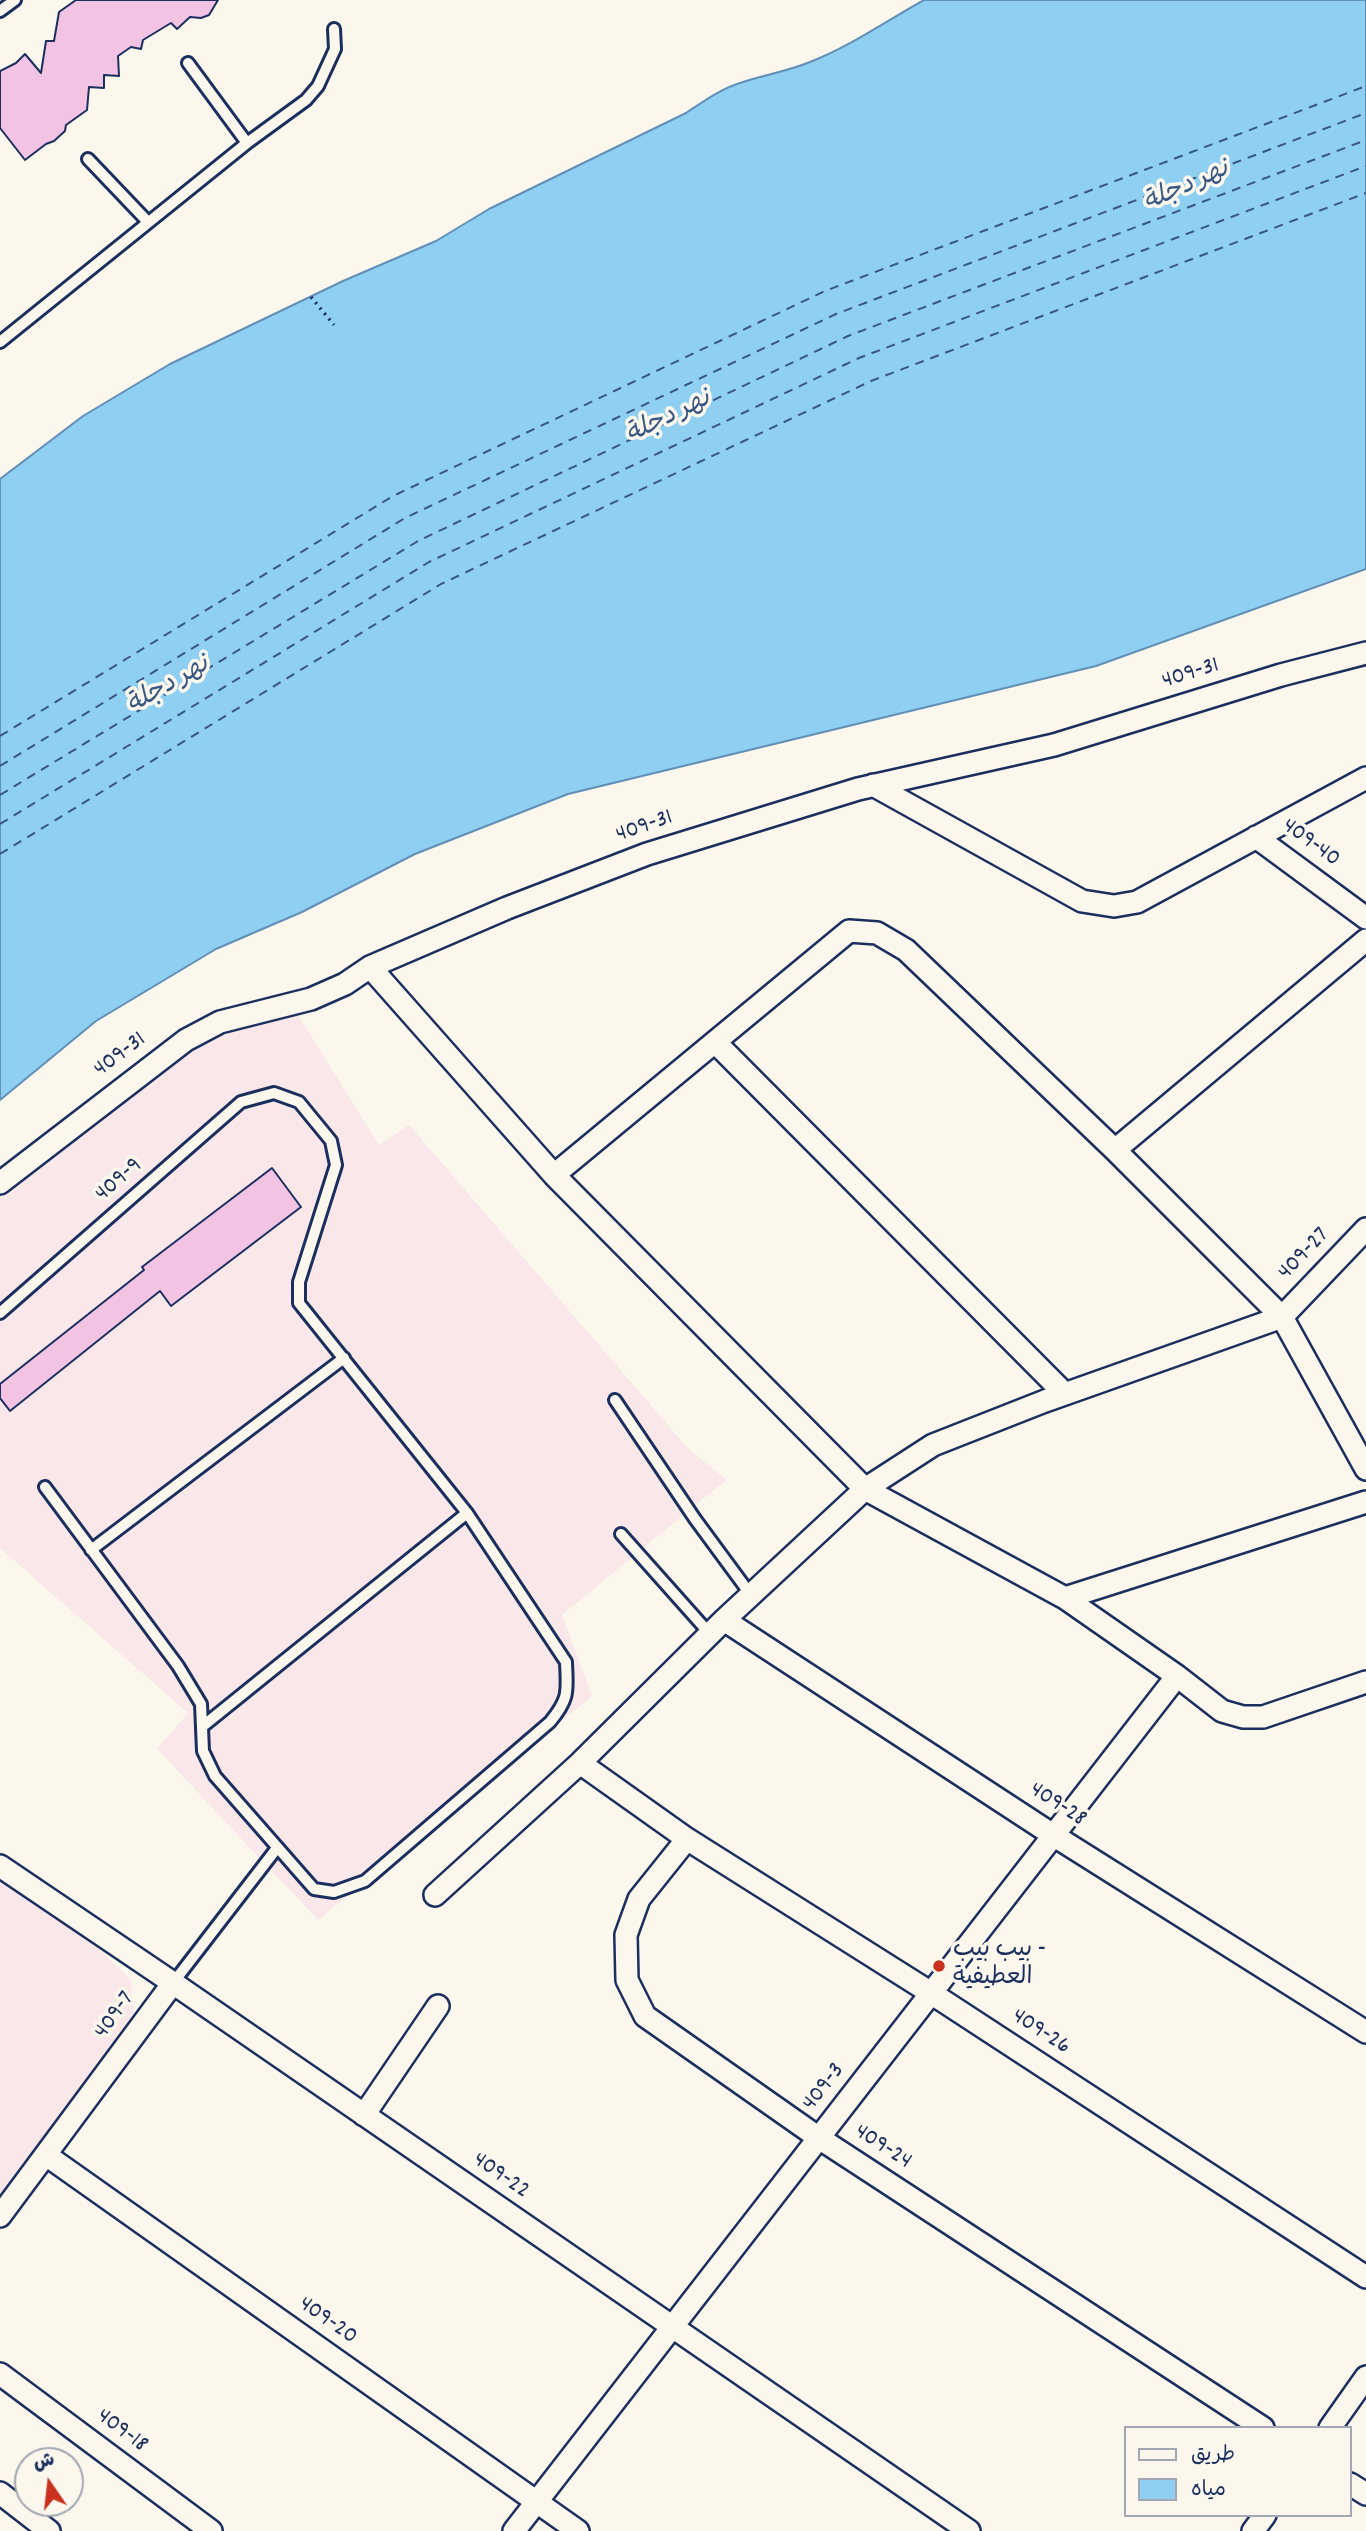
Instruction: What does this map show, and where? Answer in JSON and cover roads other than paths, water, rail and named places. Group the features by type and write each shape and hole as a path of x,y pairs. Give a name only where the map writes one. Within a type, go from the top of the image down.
{"street":[{"name":"409-31","path":"0,1183 186,1040 220,1022 311,999 345,984 370,967 507,908 646,854 873,785 1054,745 1281,675 1366,653"},
{"path":"873,785 1082,901 1114,906 1137,902 1366,778"},
{"name":"409-40","path":"1256,837 1366,918"},
{"path":"555,1175 849,931 877,933 906,950 1115,1150 1282,1317 1366,1469"},
{"path":"1115,1150 1366,940"},
{"path":"370,967 555,1175 865,1489 1065,1598 1177,1676 1222,1711 1243,1717 1272,1714 1366,1682"},
{"path":"715,1042 1065,1394"},
{"name":"409-27","path":"1282,1317 1366,1229"},
{"path":"435,1895 580,1763 717,1627 865,1489 933,1445 1065,1394 1282,1317"},
{"path":"1065,1598 1366,1502"},
{"name":"409-28","path":"717,1627 1366,2032"},
{"name":"409-3","path":"514,2531 1177,1676"},
{"name":"409-26","path":"580,1763 687,1839 931,1993 1366,2277"},
{"name":"409-24","path":"687,1839 639,1899 626,1935 627,1980 645,2016 819,2138 1259,2426"},
{"name":"409-22","path":"0,1866 969,2531"},
{"name":"409-7","path":"0,2216 173,1983"},
{"path":"364,2115 439,2006"},
{"name":"409-20","path":"46,2155 578,2531"},
{"name":"409-18","path":"0,2374 211,2531"},
{"path":"1331,2426 1366,2377"},
{"path":"0,2493 49,2531"}],"lane":[{"path":"0,11 15,0"},
{"path":"0,342 247,143 306,100 318,86 335,49 334,29"},
{"path":"188,63 247,143"},
{"path":"88,159 148,222"},
{"name":"409-9","path":"0,1313 241,1102 274,1093 299,1102 331,1141 336,1165 299,1282 299,1303 344,1359"},
{"path":"45,1487 91,1550 178,1666 201,1704 203,1751 215,1776 314,1889 334,1892 365,1881 550,1722 564,1705 567,1687 565,1662 467,1513 344,1359 91,1550"},
{"path":"615,1400 695,1520 751,1595"},
{"path":"203,1727 467,1513"},
{"path":"621,1534 717,1627"},
{"name":"409-7","path":"173,1983 276,1848"}],"water":[{"name":"نهر دجلة","path":"924,0 1366,0 1366,569 1096,666 568,794 415,854 302,912 216,949 96,1021 0,1100 0,479 83,416 170,364 343,281 436,241 489,209 686,113 713,95 825,56"}],"place":[{"name":"بيب بيب - العطيفية","path":"939,1966"}]}
